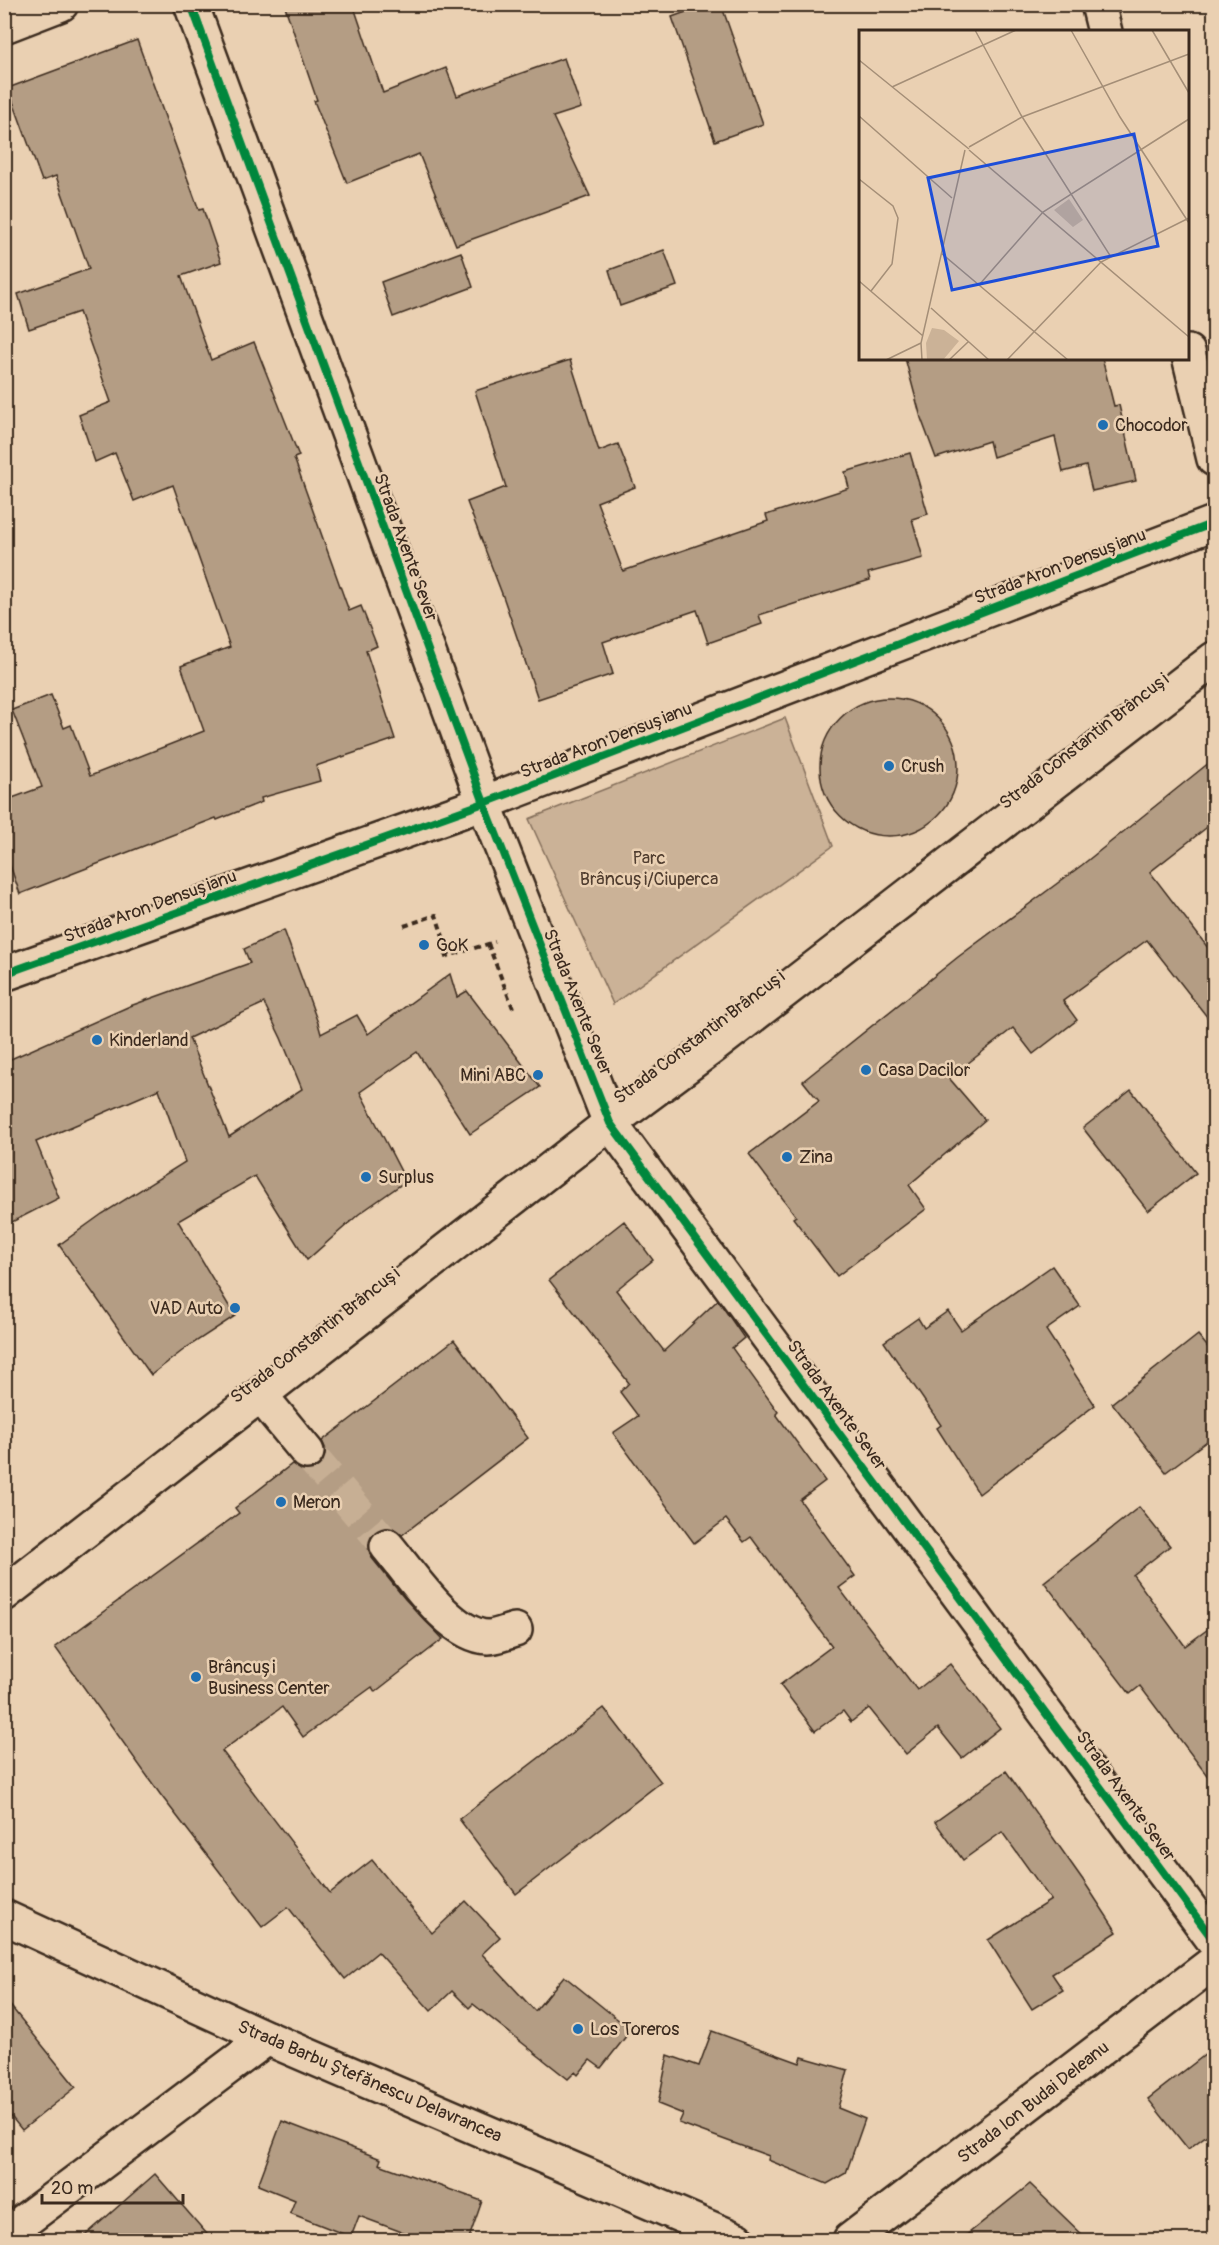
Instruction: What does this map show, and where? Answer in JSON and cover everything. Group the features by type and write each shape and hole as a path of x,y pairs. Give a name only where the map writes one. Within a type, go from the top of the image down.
{"street":[{"path":"4,26 61,4"},
{"name":"Strada Axente Sever","path":"191,4 484,803 610,1123 1215,1941"},
{"path":"1098,4 1104,30"},
{"path":"1189,356 1215,459"},
{"name":"Strada Aron Densușianu","path":"4,974 484,803 1215,523"},
{"name":"Strada Constantin Brâncuși","path":"4,1594 610,1123 1215,659"},
{"path":"261,1396 307,1452"},
{"path":"387,1546 454,1623 470,1633 489,1637 515,1630"},
{"name":"Strada Barbu Ștefănescu Delavrancea","path":"4,1917 267,2038 738,2241"},
{"name":"Strada Ion Budai Deleanu","path":"850,2241 1215,1962"},
{"path":"4,2236 267,2038"}],"path":[{"path":"404,926 436,915 447,956 500,940"},
{"path":"488,944 513,1008"}],"green space":[{"name":"Parc Brâncuși/Ciuperca","path":"785,718 833,846 613,1004 529,819"}],"building":[{"path":"284,4 353,4 383,93 446,68 457,96 564,58 581,108 553,117 590,196 456,245 419,154 347,183 314,101 317,100"},
{"path":"708,4 721,4 763,124 715,141 672,17"},
{"path":"137,40 199,210 203,209 221,262 181,276 211,360 254,342 299,456 294,458 349,611 361,606 377,646 366,651 395,739 316,766 320,781 261,798 262,802 217,820 216,818 20,894 4,848 4,801 42,787 12,710 51,695 64,728 71,725 90,776 204,731 181,666 230,647 173,485 134,501 115,453 95,462 79,415 111,402 79,312 29,329 18,294 89,269 56,176 42,181 8,88"},
{"path":"664,250 677,286 620,306 609,270"},
{"path":"461,252 473,287 393,317 381,282"},
{"path":"570,360 599,451 618,444 635,487 597,502 623,571 768,521 766,515 849,488 845,472 910,453 928,514 912,519 923,558 868,573 870,580 759,615 762,624 708,643 697,610 603,642 613,674 538,699 504,599 467,502 506,487 475,391"},
{"path":"906,360 1102,360 1114,406 1119,405 1136,481 1092,491 1086,466 1063,472 1055,437 993,457 989,441 936,458 921,418"},
{"name":"Crush","path":"889,698 915,704 927,710 937,719 946,729 952,741 958,767 952,793 946,805 937,815 927,824 915,830 889,836 863,830 851,824 841,815 832,805 826,793 820,767 826,741 832,729 841,719 851,710 863,704"},
{"path":"1215,758 1215,821 1150,872 1215,957 1215,1027 1147,940 1063,1001 1077,1020 1033,1054 1013,1028 949,1078 985,1120 909,1185 926,1209 837,1276 793,1218 796,1216 749,1154 819,1101 803,1081 958,957 1082,865"},
{"path":"284,930 321,1034 357,1015 368,1034 450,974 457,997 467,991 540,1087 470,1134 417,1052 360,1092 406,1181 359,1214 307,1260 255,1176 178,1221 235,1316 186,1348 151,1375 59,1245 102,1214 185,1162 159,1089 36,1142 59,1198 4,1226 4,1062 130,1006 250,963 244,949","holes":["264,1003 302,1089 229,1137 189,1038"]},
{"path":"1131,1090 1196,1173 1148,1211 1083,1128"},
{"path":"624,1221 653,1260 616,1290 664,1351 718,1300 744,1338 732,1348 825,1481 800,1500 855,1576 839,1588 917,1690 950,1664 1000,1728 962,1758 938,1728 906,1754 869,1708 851,1722 843,1711 815,1731 780,1685 832,1646 751,1537 744,1542 726,1519 694,1543 613,1433 638,1416 620,1392 629,1383 549,1280"},
{"path":"1052,1266 1080,1306 1046,1330 1095,1405 979,1494 937,1428 941,1425 884,1342 918,1318 924,1328 948,1311 961,1330"},
{"path":"1198,1335 1215,1356 1215,1435 1166,1472 1112,1403"},
{"path":"454,1340 528,1438 402,1535 393,1528 385,1527 376,1531 370,1539 368,1548 372,1558 405,1599 443,1639 375,1692 372,1687 303,1737 282,1707 222,1751 330,1893 372,1860 432,1933 466,1901 500,1937 482,1954 535,2011 564,1976 631,2030 601,2068 590,2060 578,2075 575,2072 568,2079 473,2004 469,2008 452,1991 431,2011 378,1952 345,1979 288,1907 262,1927 160,1794 55,1647 239,1513 235,1508 292,1464 301,1470 309,1471 318,1467 325,1458 326,1450 322,1441"},
{"path":"1139,1507 1170,1546 1133,1575 1185,1646 1215,1624 1215,1786 1140,1686 1130,1694 1044,1582"},
{"path":"604,1708 661,1782 516,1894 459,1819"},
{"path":"1006,1771 1117,1932 1052,1974 1063,1990 1032,2009 988,1940 1051,1900 1002,1832 963,1860 935,1822"},
{"path":"4,1998 76,2087 22,2130 4,2108"},
{"path":"712,2031 800,2063 802,2057 848,2070 838,2108 865,2119 846,2173 827,2184 768,2160 769,2156 679,2123 683,2114 658,2104 668,2055 699,2066"},
{"path":"1215,2047 1215,2129 1188,2149 1148,2099"},
{"path":"282,2121 381,2159 379,2164 482,2201 468,2241 426,2241 359,2216 351,2237 290,2213 295,2200 258,2185"},
{"path":"155,2174 213,2241 79,2241"},
{"path":"1030,2184 1089,2241 959,2241"}],"tunnel":[{"path":"307,1452 387,1546"}],"cycle path":[{"path":"191,4 484,803 610,1123 1214,1941"},
{"path":"4,974 484,803 1214,523"}],"place":[{"name":"Chocodor","path":"1103,425"},
{"name":"Crush","path":"889,766"},
{"name":"GoK","path":"424,945"},
{"name":"Kinderland","path":"97,1040"},
{"name":"Casa Dacilor","path":"866,1070"},
{"name":"Mini ABC","path":"538,1075"},
{"name":"Zina","path":"787,1157"},
{"name":"Surplus","path":"366,1177"},
{"name":"VAD Auto","path":"235,1308"},
{"name":"Meron","path":"281,1502"},
{"name":"Brâncuși Business Center","path":"196,1677"},
{"name":"Los Toreros","path":"578,2029"}]}
